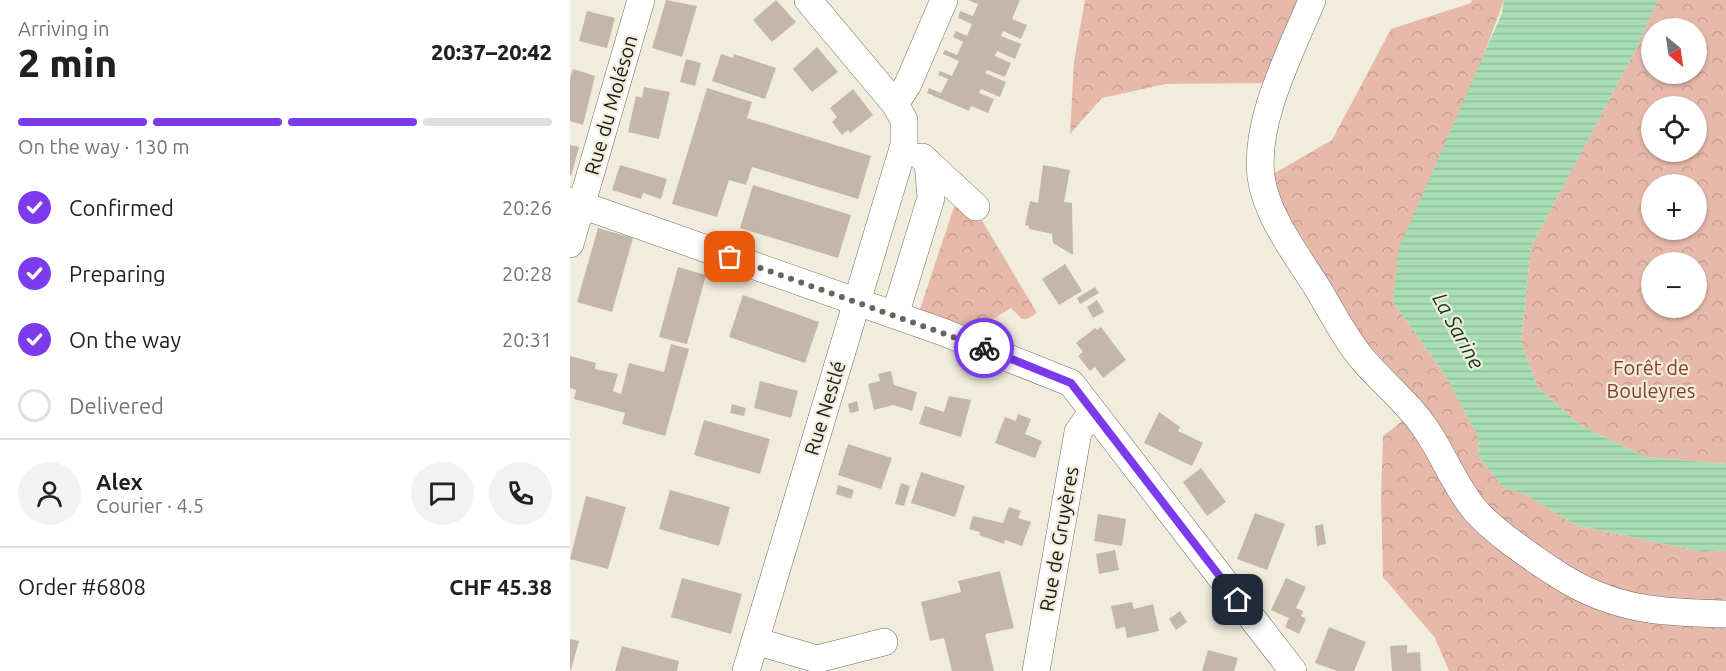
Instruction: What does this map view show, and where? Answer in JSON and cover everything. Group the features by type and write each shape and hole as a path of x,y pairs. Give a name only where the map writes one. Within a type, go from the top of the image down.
{"street":[{"name":"Rue du Moléson","path":"570,244 576,203 642,0"},
{"path":"808,0 895,104 904,120 904,145 928,162 976,207"},
{"path":"895,104 908,84 944,0"},
{"path":"1312,0 1267,119 1261,145 1262,180 1279,224 1349,340 1365,362 1394,389 1419,420 1439,448 1474,508 1558,575 1629,607 1673,613 1726,614"},
{"name":"Rue Nestlé","path":"746,671 904,145"},
{"path":"895,315 932,198 928,162"},
{"path":"576,203 895,315 1071,383 1293,671"},
{"name":"Rue de Gruyères","path":"1036,671 1078,432 1092,412"},
{"path":"755,641 817,658 884,642"}],"green space":[{"path":"1085,0 1299,0 1263,83 1166,84 1102,98 1070,134 1074,62"},
{"path":"1472,0 1504,0 1393,302 1445,375 1478,436 1479,457 1504,488 1523,493 1575,525 1703,552 1726,550 1726,671 1449,671 1435,638 1383,577 1381,497 1383,436 1424,404 1324,297 1268,177 1332,140 1391,29 1471,3"},
{"name":"Forêt de Bouleyres","path":"1658,0 1726,0 1726,464 1645,457 1580,425 1538,388 1521,342 1531,247 1641,38 1641,84 1707,84 1707,18 1650,18"},
{"path":"954,207 980,217 1037,313 1027,319 1022,319 1011,308 990,321 996,330 988,335 920,309"}],"water":[{"name":"La Sarine","path":"1504,0 1658,0 1650,18 1641,18 1641,38 1637,47 1531,247 1521,342 1538,388 1580,425 1645,457 1726,464 1726,550 1703,552 1575,525 1523,493 1504,488 1479,457 1478,436 1445,375 1393,302 1399,248 1502,13"}],"building":[{"path":"666,0 697,6 682,57 652,48"},
{"path":"776,0 796,22 772,42 753,20"},
{"path":"968,0 1020,0 1012,19 1027,25 1021,39 1003,31 1001,36 1021,44 1015,59 997,51 995,56 1011,63 1005,77 987,70 985,73 1006,82 1000,97 981,89 979,93 994,99 988,113 971,106 969,111 927,93 929,88 941,93 948,79 938,75 940,71 952,76 959,61 943,54 945,50 957,55 963,42 953,37 956,31 967,36 972,24 958,18 960,11 973,16 978,4"},
{"path":"587,11 615,18 607,48 579,41"},
{"path":"817,47 838,72 812,92 793,69"},
{"path":"721,54 733,58 734,54 776,68 765,99 712,81"},
{"path":"686,59 701,63 695,86 680,82"},
{"path":"573,69 595,76 583,125 570,121 570,78"},
{"path":"644,87 670,92 659,139 628,132 636,96 642,98"},
{"path":"707,88 752,102 747,118 871,156 858,199 752,167 746,185 729,180 717,217 672,204"},
{"path":"853,89 873,115 850,133 848,130 842,135 832,122 837,117 830,108"},
{"path":"570,145 579,147 571,176 570,175"},
{"path":"620,165 667,179 661,199 643,193 641,199 612,190"},
{"path":"1043,165 1070,170 1064,202 1072,203 1073,255 1053,243 1052,234 1029,229 1029,226 1025,225 1030,201 1038,203"},
{"path":"753,185 851,215 838,258 740,228"},
{"path":"598,228 633,238 612,312 577,302"},
{"path":"1065,264 1082,291 1059,305 1042,279"},
{"path":"678,267 706,275 687,344 659,337"},
{"path":"1095,287 1099,293 1080,304 1077,298"},
{"path":"743,295 819,322 805,363 729,337"},
{"path":"1097,300 1104,312 1093,318 1087,307"},
{"path":"1101,327 1126,360 1103,378 1095,367 1090,371 1078,356 1083,352 1076,343 1095,328 1097,330"},
{"path":"671,344 689,349 665,436 622,424 625,413 574,399 576,390 570,388 570,356 596,363 595,369 618,374 613,391 621,394 629,363 664,372"},
{"path":"891,371 894,385 917,392 912,411 893,405 874,410 868,384 880,381 878,374"},
{"path":"760,381 798,391 791,418 754,408"},
{"path":"949,396 971,400 961,437 919,424 925,406 944,412"},
{"path":"857,401 859,411 850,413 848,404"},
{"path":"732,404 746,408 744,416 730,413"},
{"path":"1159,412 1180,427 1178,431 1203,443 1192,466 1144,443"},
{"path":"1018,414 1031,419 1025,434 1042,441 1035,458 995,443 1005,417 1016,421"},
{"path":"704,420 770,439 760,474 694,455"},
{"path":"848,444 892,458 881,489 838,475"},
{"path":"1201,468 1226,502 1207,516 1183,482"},
{"path":"921,472 965,486 955,517 911,503"},
{"path":"901,483 910,486 904,506 895,504"},
{"path":"838,485 854,490 851,499 836,494"},
{"path":"670,490 730,507 719,546 659,529"},
{"path":"586,496 626,507 608,569 570,559"},
{"path":"1009,507 1021,511 1018,518 1031,522 1022,546 1005,540 1004,544 969,529 973,516 1003,523"},
{"path":"1255,513 1285,524 1267,570 1237,559"},
{"path":"1098,514 1126,519 1122,546 1094,541"},
{"path":"1323,524 1326,544 1317,546 1315,526"},
{"path":"1115,550 1119,570 1099,574 1096,554"},
{"path":"1000,571 1014,628 985,634 994,671 952,671 944,638 930,641 921,602 961,592 958,581"},
{"path":"682,578 742,594 731,634 671,617"},
{"path":"1286,578 1306,587 1296,608 1303,611 1301,616 1306,619 1299,634 1285,627 1289,618 1271,610"},
{"path":"1132,602 1134,609 1153,604 1159,631 1127,638 1125,627 1116,629 1111,606"},
{"path":"1180,611 1187,622 1176,630 1169,619"},
{"path":"1329,627 1366,642 1354,671 1337,671 1315,663"},
{"path":"570,639 579,641 571,670 570,670"},
{"path":"1407,645 1407,653 1420,652 1421,671 1392,671 1390,646"},
{"path":"622,646 679,661 677,671 615,671"},
{"path":"1208,650 1238,658 1234,671 1202,671"}],"way so far":[{"path":"730,257 984,348"}],"route":[{"path":"984,348 1071,383 1238,600"}]}
